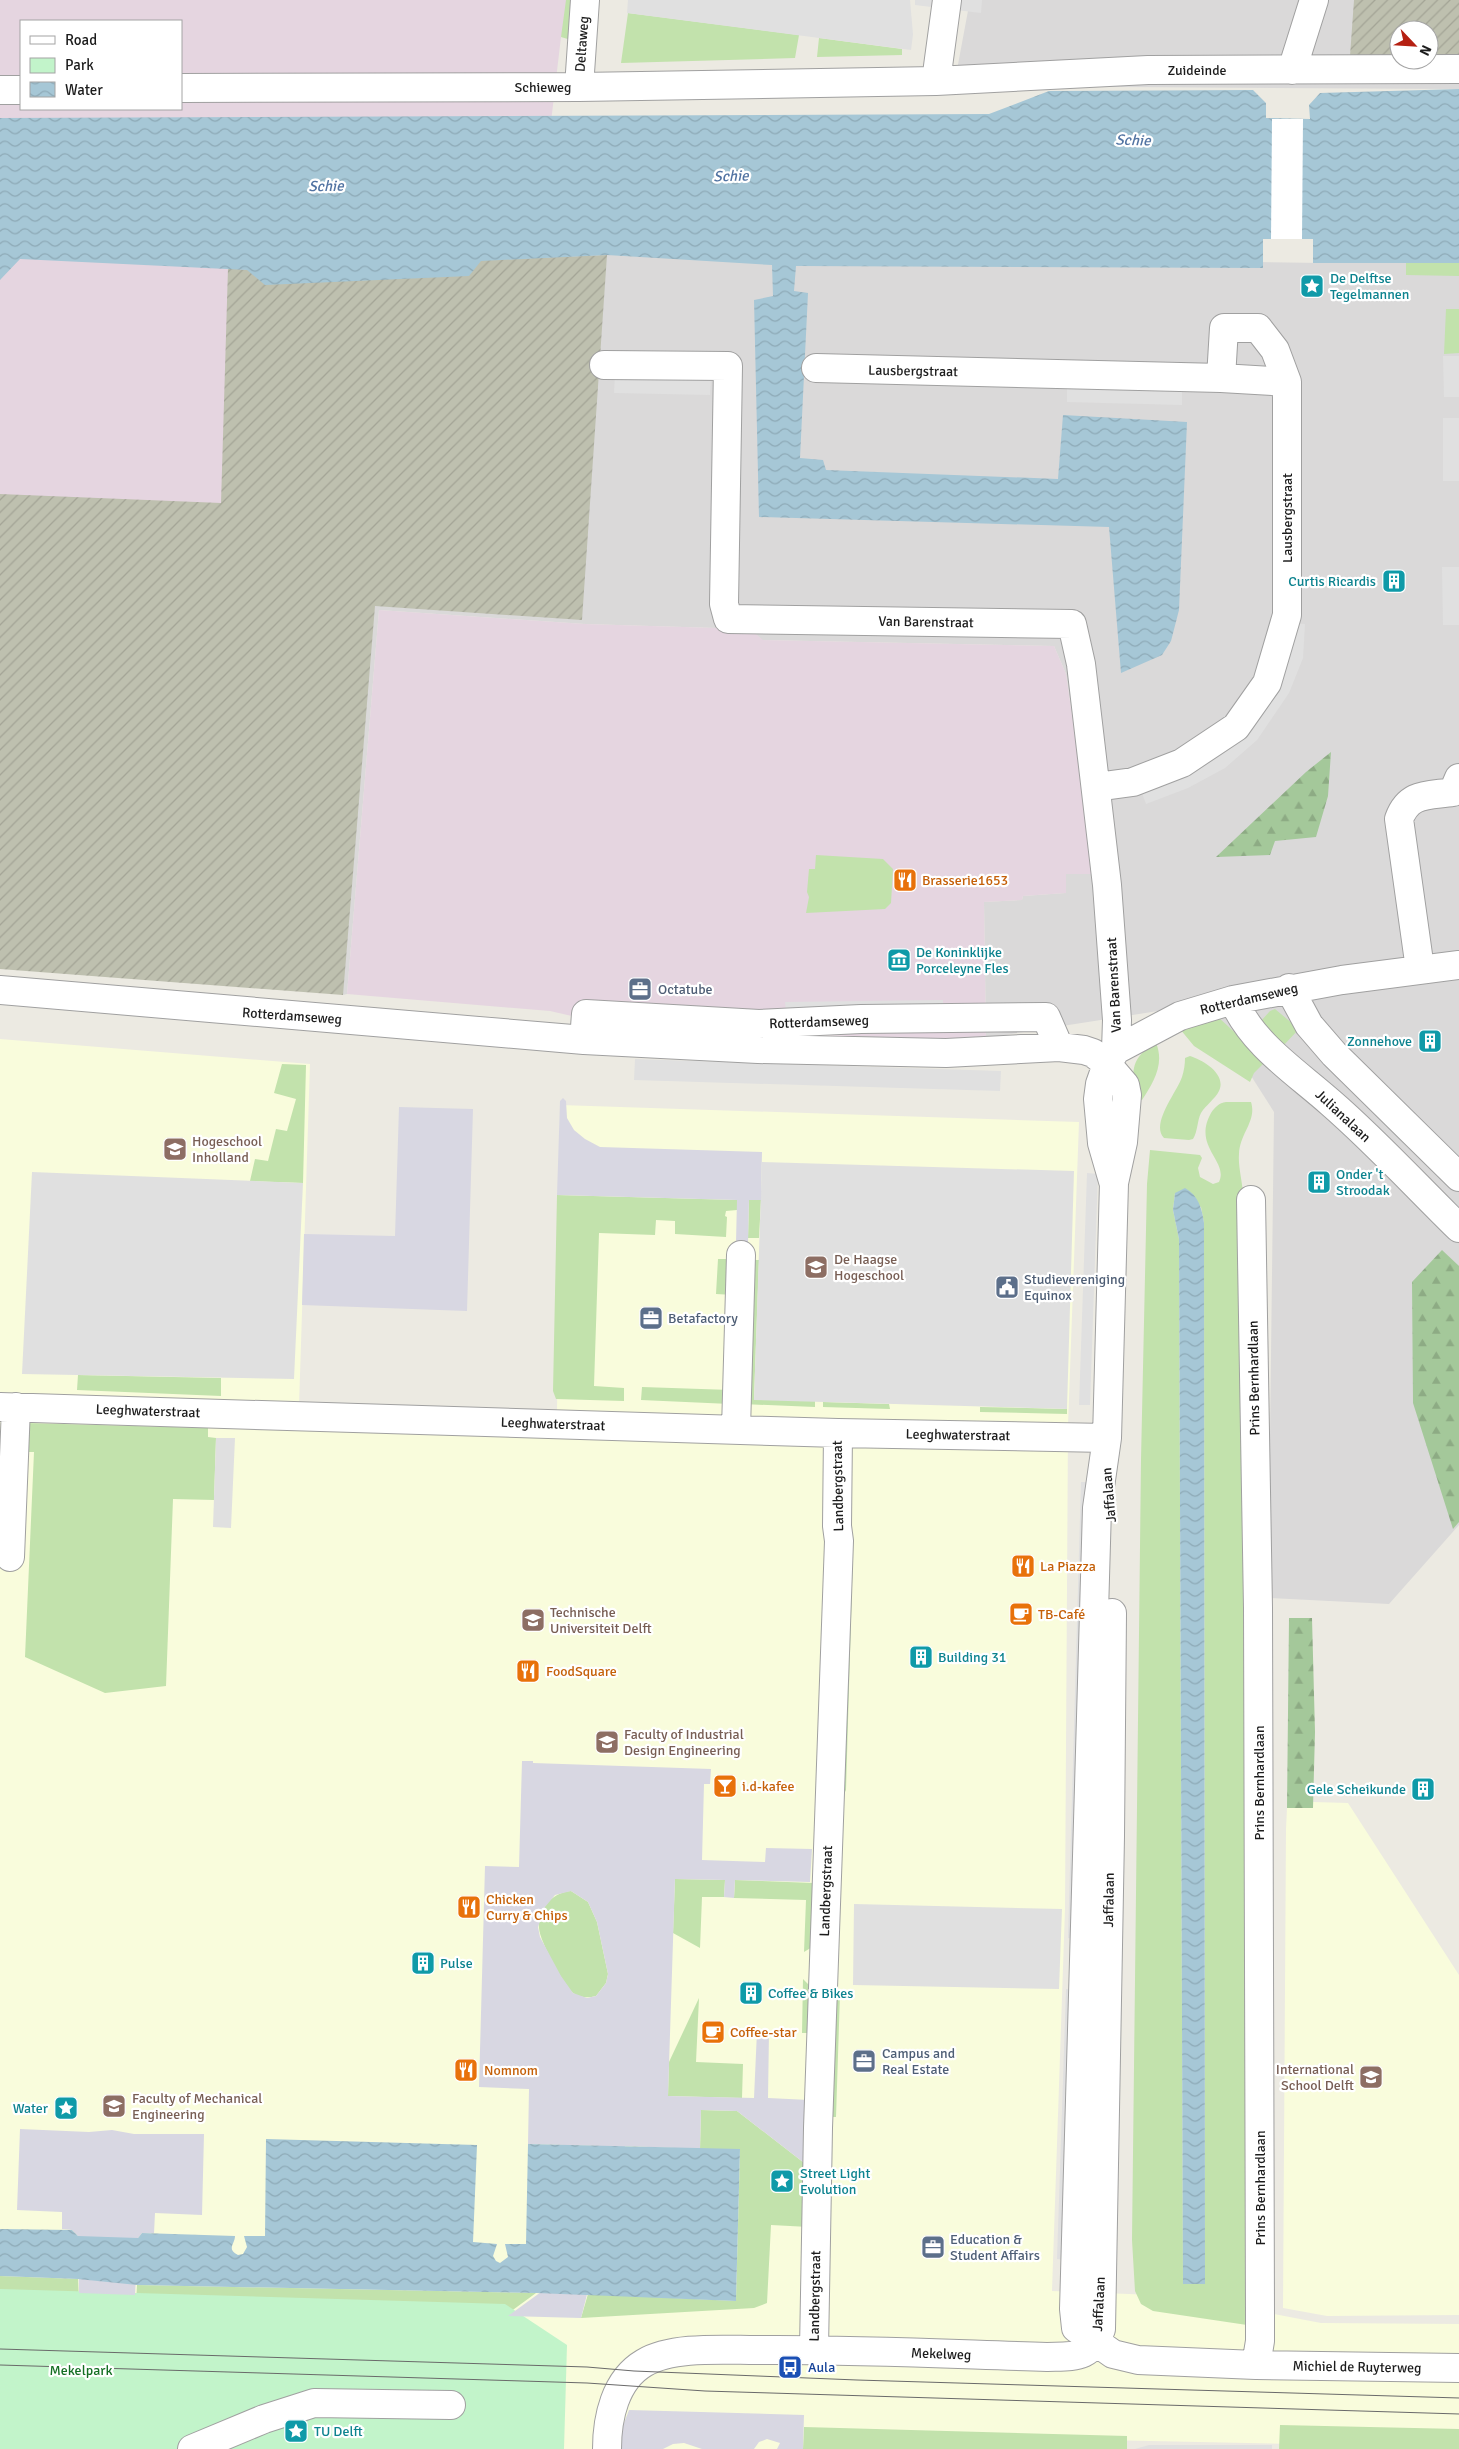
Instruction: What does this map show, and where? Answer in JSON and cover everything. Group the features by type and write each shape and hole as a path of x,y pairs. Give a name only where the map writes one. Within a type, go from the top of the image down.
{"street":[{"name":"Deltaweg","path":"579,87 585,0"},
{"path":"936,81 947,0"},
{"path":"1292,70 1314,0"},
{"name":"Zuideinde","path":"936,81 1148,70 1459,69"},
{"name":"Schieweg","path":"182,88 579,87 936,81"},
{"path":"0,90 20,90"},
{"name":"Lausbergstraat","path":"1096,787 1134,782 1182,763 1236,727 1267,682 1286,615 1287,382 1275,350 1258,328 1224,328 1220,378"},
{"name":"Van Barenstraat","path":"604,365 728,366 724,604 728,618 1072,624 1081,664 1107,884 1118,1033 1112,1057"},
{"name":"Lausbergstraat","path":"816,368 1220,378 1287,382"},
{"path":"1420,969 1399,818 1404,805 1414,798 1452,792 1459,778"},
{"name":"Rotterdamseweg","path":"0,990 584,1040 586,1014 759,1024 861,1019 1046,1017 1060,1047 1084,1050 1112,1057 1180,1016 1233,1000 1288,988 1459,965"},
{"path":"1288,988 1309,1025 1334,1054 1459,1177"},
{"name":"Julianalaan","path":"1233,1000 1242,1020 1255,1037 1332,1104 1459,1228"},
{"name":"Jaffalaan","path":"1096,2344 1076,2328 1074,2309 1097,1508 1106,1447 1114,1183 1102,1143 1098,1106 1100,1084 1112,1057"},
{"name":"Prins Bernhardlaan","path":"1251,1200 1260,1809 1260,2341 1256,2366"},
{"path":"736,1430 741,1255"},
{"path":"8,1407 10,1557"},
{"name":"Leeghwaterstraat","path":"8,1407 838,1433 1106,1447"},
{"name":"Landbergstraat","path":"814,2349 813,2128 819,1867 839,1541 837,1526 838,1433"},
{"path":"1096,2344 1112,2354 1138,2360 1256,2366"},
{"name":"Mekelweg","path":"606,2449 610,2413 621,2386 643,2364 658,2356 730,2350 814,2349 1047,2357 1075,2356 1086,2353 1096,2344"},
{"name":"Michiel de Ruyterweg","path":"1256,2366 1459,2368"},
{"path":"192,2449 264,2419 314,2403 452,2405"}],"shaded area":[{"path":"0,0 576,0 561,37 539,224 228,509 0,497"},
{"path":"628,0 910,0 913,34 911,50 627,13"},
{"path":"915,0 982,0 981,13 915,5"},
{"path":"970,0 1459,0 1459,89 954,86"},
{"path":"1354,0 1459,0 1459,55 1439,55 1439,20 1389,20 1389,56 1350,56"},
{"path":"239,247 1322,263 1459,263 1459,1525 1389,1604 1268,1598 1274,1112 1246,1068 1158,1011 986,1038 984,902 1022,900 1023,896 1065,893 1065,874 1095,873 1066,674 1054,646 762,640 750,629 585,624 379,610 347,994 343,995 0,497"},
{"path":"607,255 582,620 375,606 343,995 0,969 0,494 221,503 228,268 248,270"},
{"path":"1443,356 1459,356 1459,397 1444,397"},
{"path":"615,375 711,377 710,395 614,393"},
{"path":"1067,384 1182,387 1182,405 1067,402"},
{"path":"1443,418 1459,418 1459,481 1443,481"},
{"path":"1442,567 1459,567 1459,625 1443,625"},
{"path":"379,610 585,624 750,629 763,640 1054,646 1066,674 1095,874 1066,874 1066,893 1023,896 1022,900 984,902 986,1038 957,1040 624,1028 550,1011 347,994"},
{"path":"1291,623 1305,624 1303,658 1289,693 1257,740 1225,768 1188,788 1146,804 1140,788 1216,756"},
{"path":"943,1000 943,1019 787,1022 785,1002"},
{"name":"Technische Universiteit Delft","path":"0,1039 310,1064 299,1406 557,1413 560,1105 1079,1122 1068,1426 1065,1909 1052,2291 1180,2296 1321,2323 1459,2324 1459,2442 1292,2444 812,2434 812,2449 0,2449"},
{"path":"635,1059 1001,1071 1000,1091 634,1080"},
{"path":"563,1098 566,1101 567,1118 574,1130 585,1139 600,1147 762,1152 761,1200 749,1200 748,1243 736,1242 737,1200 557,1195 560,1101"},
{"path":"399,1107 473,1109 467,1311 302,1305 304,1234 395,1236"},
{"path":"762,1162 1074,1171 1067,1409 754,1400"},
{"path":"32,1172 303,1183 294,1379 22,1374"},
{"path":"1087,1173 1098,1174 1090,1405 1079,1405"},
{"path":"216,1438 235,1438 231,1528 213,1527"},
{"path":"1081,1482 1093,1482 1079,1939 1068,1938"},
{"path":"522,1761 533,1761 533,1763 711,1769 710,1784 704,1784 702,1860 765,1862 766,1848 812,1849 810,1882 735,1880 734,1898 724,1897 725,1880 675,1879 668,2096 754,2098 757,2031 769,2032 768,2098 809,2100 808,2166 737,2111 701,2110 700,2149 625,2146 581,2318 508,2316 574,2268 601,2146 528,2144 529,2089 479,2087 485,1866 519,1867","holes":["571,1891 588,1902 597,1922 608,1974 606,1983 596,1996 587,1998 573,1993 561,1976 540,1937 538,1927 545,1907 555,1895"]},
{"name":"International School Delft","path":"1313,1802 1348,1803 1459,1975 1459,2315 1327,2316 1283,2308 1287,1808 1313,1808"},
{"path":"854,1904 1062,1909 1059,1989 853,1985"},
{"path":"1066,1989 1077,1990 1068,2260 1057,2259"},
{"path":"20,2129 89,2132 112,2130 134,2134 204,2134 202,2215 155,2213 154,2233 142,2233 138,2238 135,2295 79,2293 78,2236 72,2230 62,2229 62,2212 17,2210"},
{"path":"629,2410 804,2415 803,2449 777,2449 780,2443 767,2439 759,2442 754,2449 702,2449 684,2443 673,2444 663,2449 622,2449 622,2428"},
{"path":"1149,2445 1272,2445 1272,2449 1135,2449"}],"green space":[{"path":"566,0 576,0 571,40 561,37"},
{"path":"628,13 799,35 795,58 621,63"},
{"path":"819,38 902,49 902,55 817,57"},
{"path":"1406,263 1459,263 1459,276 1406,275"},
{"path":"1446,309 1459,309 1459,353 1444,354"},
{"path":"1331,752 1328,796 1316,837 1275,841 1270,855 1216,857 1306,772"},
{"path":"816,855 883,859 893,869 891,903 885,909 806,913 809,897 807,892 809,869 815,869"},
{"path":"1275,1009 1299,1029 1283,1046 1261,1021 1270,1011"},
{"path":"1218,1017 1266,1061 1254,1073 1250,1082 1194,1046 1180,1029"},
{"path":"1156,1043 1159,1058 1156,1073 1142,1100 1133,1100 1134,1067 1141,1055"},
{"path":"1190,1056 1207,1064 1217,1074 1221,1085 1215,1097 1201,1113 1193,1139 1164,1138 1160,1125 1162,1117 1182,1077 1185,1058"},
{"path":"282,1064 306,1065 303,1183 250,1181 255,1159 268,1161 276,1129 287,1131 296,1099 274,1093"},
{"path":"1251,1102 1252,1109 1252,1115 1240,1147 1239,1159 1243,1193 1247,2325 1153,2311 1141,2304 1135,2291 1132,2240 1141,1460 1147,1184 1150,1150 1200,1155 1202,1158 1198,1168 1200,1177 1213,1184 1219,1182 1221,1174 1208,1144 1206,1125 1214,1109 1224,1103","holes":["1175,1193 1201,1207 1204,1223 1205,2284 1183,2283 1179,1239 1173,1210"]},
{"path":"557,1195 737,1200 737,1210 726,1211 726,1237 675,1234 675,1221 656,1220 655,1235 599,1233 594,1386 624,1388 624,1401 556,1399 553,1391"},
{"path":"749,1200 761,1200 759,1238 748,1238"},
{"path":"1442,1250 1459,1266 1459,1522 1453,1529 1413,1403 1412,1282"},
{"path":"718,1259 735,1259 734,1295 716,1294"},
{"path":"749,1260 759,1260 754,1399 815,1401 815,1407 743,1404"},
{"path":"78,1375 221,1378 221,1396 77,1390"},
{"path":"642,1387 731,1390 730,1404 641,1400"},
{"path":"823,1402 889,1404 890,1409 823,1407"},
{"path":"980,1407 1067,1409 1067,1414 980,1412"},
{"path":"26,1423 208,1428 208,1437 216,1438 214,1500 173,1499 166,1686 105,1693 25,1657 34,1452 26,1452"},
{"path":"853,1551 846,1790 838,1806 846,1557"},
{"path":"1289,1618 1312,1618 1315,1732 1313,1808 1287,1808"},
{"path":"675,1879 725,1880 724,1897 702,1897 700,1948 673,1933"},
{"path":"735,1880 813,1883 815,1885 817,1944 804,1952 806,1900 734,1898"},
{"path":"571,1891 588,1902 597,1922 608,1974 606,1983 596,1996 584,1997 573,1993 553,1962 540,1934 539,1921 544,1908 552,1898"},
{"path":"803,1979 814,1990 813,2033 802,2033"},
{"path":"833,1993 840,1994 836,2117 829,2117"},
{"path":"699,1998 696,2062 743,2064 742,2098 668,2096 669,2062"},
{"path":"701,2110 737,2111 808,2166 809,2227 771,2225 767,2303 754,2308 581,2318 588,2294 736,2301 740,2150 700,2149"},
{"path":"0,2276 78,2279 79,2300 0,2299"},
{"path":"137,2285 536,2293 506,2315 136,2304"},
{"name":"Mekelpark","path":"0,2289 505,2304 567,2345 564,2449 0,2449"},
{"path":"1280,2425 1459,2429 1459,2449 1279,2449"},
{"path":"804,2427 1127,2436 1127,2449 803,2449"}],"water":[{"name":"Schie","path":"1459,89 1459,263 1313,263 1313,239 1263,239 1263,268 796,266 794,291 808,293 800,458 823,460 826,470 1058,479 1063,415 1187,422 1179,610 1171,641 1162,655 1121,673 1109,527 759,517 754,300 773,296 772,265 607,255 481,261 469,276 265,285 247,270 20,259 0,280 0,118 989,114 1049,91 1253,90 1266,103 1266,118 1310,119 1309,105 1320,93"},
{"path":"1185,1188 1199,1202 1204,1223 1205,2284 1183,2284 1179,1239 1173,1210 1175,1193"},
{"path":"266,2139 477,2145 473,2242 497,2244 493,2256 500,2263 508,2257 505,2244 526,2244 528,2144 740,2149 736,2301 536,2293 137,2285 78,2279 0,2276 0,2229 72,2230 78,2236 138,2238 142,2233 235,2236 232,2251 238,2255 243,2254 247,2247 244,2236 265,2236"}],"pier":[{"path":"1272,119 1303,119 1302,239 1271,239"}],"tram line":[{"path":"0,2349 587,2367 634,2371 857,2380 1459,2398"},
{"path":"0,2365 587,2383 705,2391 1459,2414"}],"place":[{"name":"De Delftse Tegelmannen","path":"1312,286"},
{"name":"Curtis Ricardis","path":"1394,581"},
{"name":"Brasserie1653","path":"905,880"},
{"name":"De Koninklijke Porceleyne Fles","path":"899,960"},
{"name":"Octatube","path":"640,989"},
{"name":"Zonnehove","path":"1430,1041"},
{"name":"Hogeschool Inholland","path":"175,1149"},
{"name":"Onder 't Stroodak","path":"1319,1182"},
{"name":"De Haagse Hogeschool","path":"816,1267"},
{"name":"Studievereniging Equinox","path":"1007,1287"},
{"name":"Betafactory","path":"651,1318"},
{"name":"La Piazza","path":"1023,1566"},
{"name":"TB-Café","path":"1021,1614"},
{"name":"Technische Universiteit Delft","path":"533,1620"},
{"name":"Building 31","path":"921,1657"},
{"name":"FoodSquare","path":"528,1671"},
{"name":"Faculty of Industrial Design Engineering","path":"607,1742"},
{"name":"i.d-kafee","path":"725,1786"},
{"name":"Gele Scheikunde","path":"1423,1789"},
{"name":"Chicken Curry & Chips","path":"469,1907"},
{"name":"Pulse","path":"423,1963"},
{"name":"Coffee & Bikes","path":"751,1993"},
{"name":"Coffee-star","path":"713,2032"},
{"name":"Campus and Real Estate","path":"864,2061"},
{"name":"Nomnom","path":"466,2070"},
{"name":"International School Delft","path":"1371,2077"},
{"name":"Faculty of Mechanical Engineering","path":"114,2106"},
{"name":"Water","path":"66,2108"},
{"name":"Street Light Evolution","path":"782,2181"},
{"name":"Education & Student Affairs","path":"933,2247"},
{"name":"Aula","path":"790,2367"},
{"name":"TU Delft","path":"296,2431"}]}
